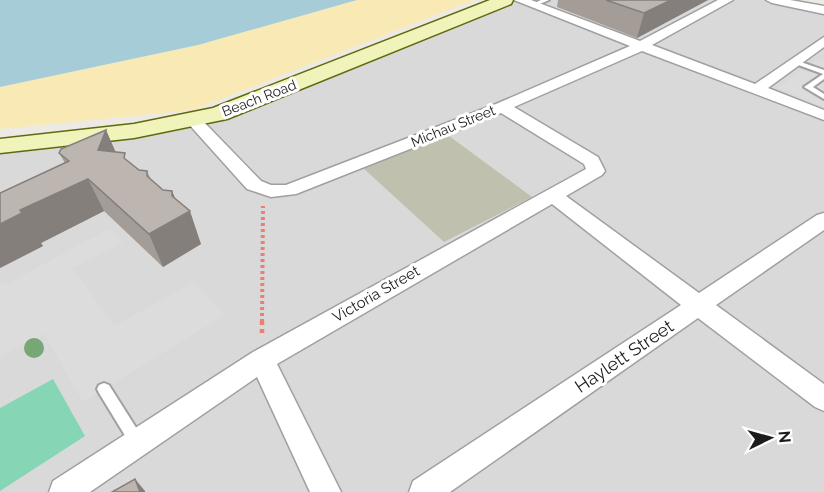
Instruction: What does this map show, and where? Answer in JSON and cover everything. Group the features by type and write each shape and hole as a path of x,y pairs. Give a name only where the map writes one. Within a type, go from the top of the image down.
{"street":[{"name":"Beach Road","path":"0,146 86,142 194,121 234,109 505,0"},
{"path":"520,0 824,116"},
{"name":"Michau Street","path":"263,190 282,191 311,184 502,107 641,46 727,0"},
{"path":"778,0 824,10"},
{"path":"756,90 824,41"},
{"name":"Victoria Street","path":"64,492 262,360 420,269 594,174 596,165 502,107"},
{"path":"194,121 254,185 263,190"},
{"path":"553,196 824,399"},
{"name":"Haylett Street","path":"424,492 824,220"},
{"path":"262,360 326,492"}],"lane":[{"path":"533,5 546,0"},
{"path":"795,62 824,74"},
{"path":"824,74 807,87 824,97"},
{"path":"104,389 137,443"}],"path":[{"path":"262,360 263,190"}],"shaded area":[{"path":"506,0 776,0 824,9 824,492 0,492 0,146 196,121"},
{"path":"818,59 824,61 824,107 777,88"},
{"path":"445,133 532,197 444,242 362,167"},
{"path":"110,228 123,243 73,268 114,326 194,282 225,315 83,402 44,334 0,357 0,284 9,283"}],"sand":[{"path":"357,0 474,0 193,110 0,129 0,87 198,45"}],"green space":[{"path":"53,379 85,436 0,491 0,408"}],"water":[{"path":"0,0 357,0 198,45 0,87"}],"building":[{"path":"606,0 671,0 644,13"},
{"path":"106,130 98,150 125,153 124,158 139,170 147,171 147,176 163,190 172,191 172,196 190,211 149,234 88,179 20,210 22,213 0,224 0,193 69,161 59,153 61,149"},
{"path":"135,479 140,492 112,492"}]}
